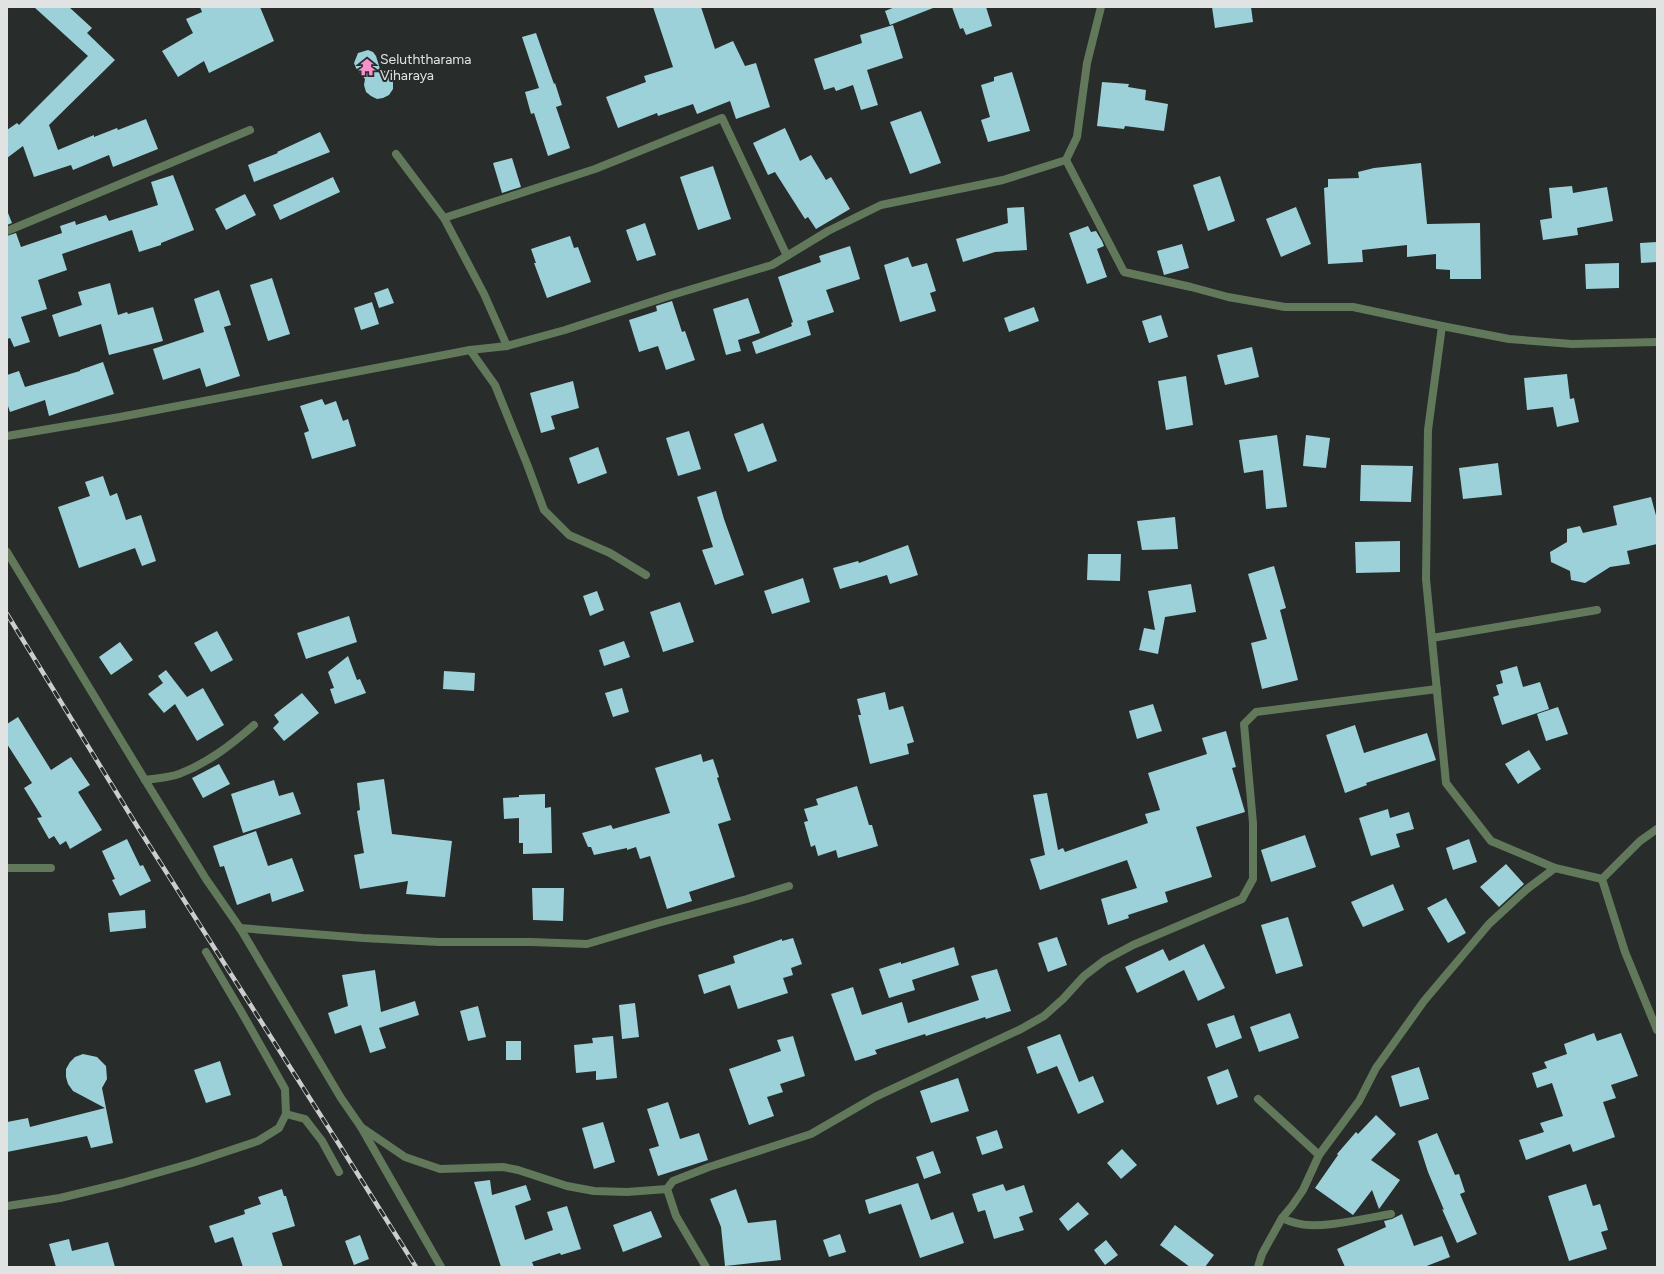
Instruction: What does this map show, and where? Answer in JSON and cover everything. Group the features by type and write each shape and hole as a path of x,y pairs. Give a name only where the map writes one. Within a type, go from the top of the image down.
{"street":[{"path":"7,436 128,416 470,350 507,346 565,330 672,295 772,265 828,231 881,205 1003,180 1066,160 1077,137 1087,63 1101,7"},
{"path":"444,218 595,169 722,118 787,256"},
{"path":"7,231 250,130"},
{"path":"396,154 444,218 484,294 507,346"},
{"path":"1066,160 1124,272 1191,287 1228,298 1285,307 1353,307 1509,339 1572,344 1657,342"},
{"path":"1442,326 1428,430 1426,579 1446,783 1491,840 1554,868 1602,879"},
{"path":"470,350 495,385 544,510 569,535 610,553 646,575"},
{"path":"7,552 145,780 206,879 240,928 341,1098 361,1127 441,1267"},
{"path":"1432,638 1597,610"},
{"path":"361,1127 405,1157 440,1169 503,1167 518,1170 567,1186 594,1191 627,1192 667,1189 673,1181 811,1134 875,1097 1021,1029 1044,1016 1063,999 1084,976 1105,960 1133,945 1242,899 1253,879 1253,823 1244,724 1256,712 1437,689"},
{"path":"145,780 178,774 208,760 230,746 254,725"},
{"path":"1602,879 1640,841 1657,829"},
{"path":"7,868 51,868"},
{"path":"1258,1267 1262,1254 1282,1218 1303,1190 1319,1155 1359,1101 1376,1068 1424,1001 1457,960 1504,909 1554,868"},
{"path":"1602,879 1626,952 1657,1030"},
{"path":"240,928 432,942 532,942 587,944 789,886"},
{"path":"7,1206 60,1198 122,1183 192,1163 258,1141 279,1128 286,1114 285,1089 242,1012 206,952"},
{"path":"1258,1099 1319,1155"},
{"path":"286,1114 305,1119 322,1140 339,1172"},
{"path":"667,1189 676,1216 706,1267"},
{"path":"1282,1218 1297,1224 1312,1225 1391,1214"}],"building":[{"path":"34,7 69,7 92,28 87,33 115,60 49,125 58,150 94,135 94,137 117,128 118,130 146,119 158,149 113,167 109,155 73,170 71,165 34,177 23,146 7,158 7,130 17,123 19,125 88,56"},
{"path":"200,7 260,7 274,41 209,73 204,61 178,77 162,51 193,33 186,19 202,12"},
{"path":"653,7 701,7 715,49 733,41 745,66 756,63 770,107 736,119 730,101 697,114 693,104 658,116 657,113 618,128 606,97 646,82 644,76 673,67"},
{"path":"895,7 933,8 890,25 885,11"},
{"path":"952,7 986,7 992,26 966,35 963,28 960,29"},
{"path":"1212,7 1251,7 1253,22 1215,28"},
{"path":"893,25 903,58 867,70 878,105 861,110 853,85 836,91 834,87 824,90 814,59 862,43 860,35"},
{"path":"536,33 562,105 556,107 570,148 548,156 534,113 531,114 525,92 539,88 522,37"},
{"path":"368,50 373,52 376,56 380,69 387,72 392,77 393,89 389,95 383,98 377,99 366,92 364,85 365,79 354,63 358,53"},
{"path":"1012,72 1030,131 988,142 981,120 990,117 981,85 994,81 994,77"},
{"path":"1102,82 1129,84 1128,87 1146,90 1145,100 1168,104 1164,131 1125,126 1124,129 1097,126"},
{"path":"921,111 941,163 910,174 890,122"},
{"path":"785,128 800,161 811,155 826,180 831,177 850,209 816,229 808,217 805,219 775,172 768,175 753,143"},
{"path":"320,132 330,152 254,182 248,165 278,153 277,152"},
{"path":"512,158 521,187 502,193 493,163"},
{"path":"1421,163 1427,224 1480,223 1481,279 1450,279 1450,270 1436,269 1436,254 1407,257 1407,245 1362,250 1363,262 1328,264 1324,188 1328,187 1328,179 1359,178 1358,172 1374,168"},
{"path":"713,166 731,219 698,230 680,177"},
{"path":"173,175 194,230 161,243 161,245 139,252 132,230 62,254 67,270 38,280 47,309 21,317 30,342 14,347 10,338 7,339 7,236 16,233 21,247 62,233 60,226 75,221 76,225 106,215 109,221 158,205 151,182"},
{"path":"1220,176 1235,221 1208,231 1193,185"},
{"path":"333,177 340,192 280,220 273,205"},
{"path":"1572,186 1573,193 1607,187 1613,221 1577,228 1578,235 1543,240 1540,220 1552,218 1549,188"},
{"path":"245,194 256,215 226,230 215,209"},
{"path":"1024,207 1027,250 995,252 963,262 956,239 1008,223 1007,208"},
{"path":"1296,207 1311,244 1281,257 1266,219"},
{"path":"8,213 12,223 7,225 7,214"},
{"path":"645,223 656,255 637,261 626,230"},
{"path":"1088,226 1091,232 1096,231 1104,246 1097,249 1107,277 1087,284 1069,233"},
{"path":"570,236 574,248 578,247 591,282 547,298 534,263 536,263 531,249"},
{"path":"1657,242 1657,262 1641,263 1640,243"},
{"path":"1182,244 1189,268 1164,275 1157,251"},
{"path":"850,246 860,279 826,290 834,312 807,321 811,335 756,354 752,342 792,326 791,323 793,322 778,277 821,262 819,256"},
{"path":"908,257 912,267 927,263 936,291 930,293 936,311 900,322 884,265"},
{"path":"1619,263 1619,288 1586,289 1585,264"},
{"path":"272,278 290,334 268,341 250,285"},
{"path":"110,283 118,315 127,312 128,314 153,307 163,341 109,355 101,324 59,337 52,315 82,305 78,292"},
{"path":"388,288 394,303 379,308 374,293"},
{"path":"219,290 231,325 224,327 240,376 206,387 200,368 163,380 153,349 204,332 194,299"},
{"path":"748,298 760,333 738,340 741,351 726,355 713,309"},
{"path":"672,301 682,332 685,331 695,360 666,370 658,346 639,352 629,320 657,311 656,306"},
{"path":"372,302 379,324 361,330 354,308"},
{"path":"1034,307 1039,321 1009,332 1004,318"},
{"path":"1161,315 1168,337 1149,343 1142,321"},
{"path":"1252,347 1259,377 1225,385 1217,355"},
{"path":"103,362 114,394 49,416 45,400 10,412 7,403 7,375 19,371 25,387 80,371"},
{"path":"1567,374 1570,399 1574,398 1579,422 1557,427 1553,407 1527,410 1524,378"},
{"path":"1186,376 1193,425 1166,430 1158,381"},
{"path":"573,381 579,408 551,416 555,429 541,433 530,393"},
{"path":"322,399 325,405 336,401 343,421 348,419 356,446 312,459 304,433 309,431 300,406"},
{"path":"763,423 777,461 748,472 734,434"},
{"path":"689,431 701,469 678,476 666,438"},
{"path":"1277,435 1287,507 1266,509 1263,470 1244,473 1239,440"},
{"path":"1306,435 1330,438 1326,468 1303,466"},
{"path":"598,447 607,473 578,484 569,458"},
{"path":"1498,463 1502,495 1463,499 1459,468"},
{"path":"1361,465 1413,466 1411,502 1360,501"},
{"path":"103,476 110,496 117,493 126,520 141,515 156,561 142,566 135,548 79,568 58,507 90,496 85,482"},
{"path":"716,491 724,519 744,575 715,585 702,550 713,547 697,497"},
{"path":"1651,497 1657,519 1657,544 1627,551 1630,564 1610,567 1585,583 1571,580 1570,571 1551,562 1550,552 1567,542 1567,529 1580,526 1583,533 1617,525 1613,506"},
{"path":"1175,517 1178,549 1142,550 1137,521"},
{"path":"1400,541 1400,572 1356,573 1355,542"},
{"path":"908,545 918,575 890,584 887,575 840,589 833,568 858,561 859,563"},
{"path":"1088,554 1121,554 1120,581 1087,580"},
{"path":"1274,566 1286,608 1280,610 1298,680 1262,689 1251,643 1267,639 1248,574"},
{"path":"803,578 810,602 772,614 764,591"},
{"path":"1191,584 1196,612 1165,617 1158,654 1139,650 1144,628 1155,630 1148,591"},
{"path":"597,591 604,610 590,616 583,596"},
{"path":"680,602 694,642 663,652 650,612"},
{"path":"349,616 357,642 306,659 297,633"},
{"path":"217,631 233,660 211,672 194,643"},
{"path":"624,641 630,657 604,666 599,650"},
{"path":"120,642 133,660 111,675 99,657"},
{"path":"348,656 357,680 360,679 366,693 335,704 330,689 334,688 328,672"},
{"path":"1517,666 1523,687 1540,682 1549,709 1502,725 1493,697 1499,695 1496,685 1503,683 1500,671"},
{"path":"166,670 187,697 203,688 224,725 197,741 175,704 164,713 148,694 163,683 158,676"},
{"path":"444,671 475,673 474,691 443,689"},
{"path":"622,688 629,712 613,717 605,693"},
{"path":"885,692 889,710 903,706 914,742 907,744 909,754 870,764 858,715 861,715 857,699"},
{"path":"302,693 319,713 284,741 273,728 279,722 274,715"},
{"path":"1153,704 1162,731 1137,739 1129,711"},
{"path":"1558,707 1568,734 1546,741 1537,714"},
{"path":"18,717 51,770 71,757 90,785 78,792 102,830 70,849 66,841 60,845 54,836 49,839 37,818 42,817 24,788 32,783 7,744 7,724"},
{"path":"1355,725 1364,753 1427,733 1436,760 1366,783 1367,785 1345,793 1326,735"},
{"path":"1226,731 1236,767 1232,768 1245,812 1196,827 1212,877 1165,892 1168,902 1128,915 1129,918 1108,925 1101,899 1137,888 1127,860 1040,890 1030,859 1045,855 1033,795 1047,793 1058,850 1063,848 1065,852 1148,823 1145,814 1160,810 1148,773 1207,754 1202,738"},
{"path":"1529,750 1541,769 1518,784 1505,764"},
{"path":"701,754 703,762 713,759 719,777 717,778 731,820 718,824 735,877 689,892 692,901 667,909 650,856 640,859 636,847 627,850 627,848 594,855 591,847 588,847 582,833 611,825 613,829 670,813 655,768"},
{"path":"219,764 230,784 203,798 192,778"},
{"path":"384,779 392,834 452,841 445,897 406,894 408,881 360,889 354,855 364,853 357,811 360,810 357,783"},
{"path":"274,780 279,796 293,792 301,814 243,833 231,794"},
{"path":"857,786 869,825 872,825 878,846 838,858 836,850 818,856 815,845 811,847 804,822 808,821 804,809 818,805 816,799"},
{"path":"545,794 545,808 551,807 552,853 523,854 523,843 519,843 519,818 504,819 503,798 519,797 519,795"},
{"path":"1388,809 1390,818 1409,812 1414,829 1396,834 1400,847 1371,856 1359,818"},
{"path":"256,831 268,866 292,858 304,891 272,902 270,893 237,905 224,866 220,867 213,846"},
{"path":"1305,835 1316,867 1271,882 1261,850"},
{"path":"127,839 140,866 143,865 151,881 120,896 112,880 115,879 102,851"},
{"path":"1469,839 1477,862 1453,870 1446,848"},
{"path":"1506,864 1524,884 1499,907 1480,887"},
{"path":"1393,884 1404,910 1363,927 1351,902"},
{"path":"532,888 564,888 563,921 533,920"},
{"path":"1446,898 1466,933 1448,943 1427,908"},
{"path":"145,910 146,928 110,932 108,913"},
{"path":"1288,917 1303,966 1276,974 1261,925"},
{"path":"1057,937 1067,965 1048,972 1038,943"},
{"path":"793,938 802,964 791,968 793,975 783,978 788,993 738,1009 730,985 704,994 698,975 735,963 733,956 782,939 782,941"},
{"path":"1204,944 1225,988 1198,1001 1184,970 1137,993 1125,967 1163,949 1169,961"},
{"path":"954,947 959,965 912,980 915,990 889,998 879,969 901,962 901,964"},
{"path":"997,969 1011,1011 986,1019 985,1017 926,1036 925,1034 875,1050 877,1054 855,1061 831,994 853,987 862,1015 902,1002 908,1023 979,1000 971,976"},
{"path":"375,970 381,1012 415,1001 419,1015 379,1028 386,1048 370,1053 361,1025 335,1034 328,1013 348,1006 342,975"},
{"path":"635,1003 639,1037 622,1039 619,1005"},
{"path":"478,1006 486,1037 468,1041 460,1011"},
{"path":"1290,1013 1299,1038 1259,1052 1250,1027"},
{"path":"1234,1015 1242,1038 1216,1048 1207,1024"},
{"path":"1594,1033 1597,1041 1621,1033 1638,1076 1611,1085 1616,1098 1603,1102 1615,1137 1573,1152 1570,1144 1526,1160 1519,1140 1544,1132 1540,1123 1563,1116 1552,1083 1537,1088 1532,1073 1547,1068 1544,1062 1567,1054 1564,1044"},
{"path":"1060,1034 1079,1082 1093,1076 1104,1102 1078,1114 1057,1066 1037,1074 1027,1047"},
{"path":"613,1036 617,1078 596,1080 596,1071 576,1073 574,1045 593,1043 592,1038"},
{"path":"793,1036 805,1076 780,1084 783,1092 767,1097 774,1116 749,1125 729,1069 781,1051 777,1040"},
{"path":"506,1041 521,1041 521,1060 506,1060"},
{"path":"83,1054 97,1057 106,1066 107,1079 102,1088 113,1143 91,1148 87,1136 7,1152 7,1122 28,1118 30,1127 105,1108 73,1091 68,1084 66,1069 75,1057"},
{"path":"220,1061 231,1095 206,1103 194,1070"},
{"path":"1419,1067 1429,1099 1400,1107 1391,1076"},
{"path":"1228,1069 1238,1097 1217,1105 1207,1077"},
{"path":"958,1078 969,1111 931,1123 920,1091"},
{"path":"668,1102 680,1139 699,1133 708,1160 658,1176 649,1149 659,1146 647,1109"},
{"path":"1376,1115 1396,1134 1371,1160 1400,1180 1379,1209 1372,1190 1353,1215 1315,1188 1338,1155 1337,1154 1356,1132 1358,1134"},
{"path":"603,1122 615,1162 594,1169 582,1128"},
{"path":"997,1130 1003,1148 982,1155 976,1137"},
{"path":"1437,1133 1455,1175 1459,1174 1465,1192 1460,1194 1477,1234 1457,1243 1442,1209 1444,1210 1428,1172 1418,1141"},
{"path":"1122,1149 1137,1165 1121,1179 1107,1163"},
{"path":"933,1151 941,1173 924,1179 916,1157"},
{"path":"490,1180 492,1195 526,1185 531,1200 515,1206 525,1240 553,1230 547,1212 567,1206 581,1249 561,1255 560,1253 532,1262 534,1267 501,1267 474,1182"},
{"path":"918,1183 931,1220 953,1212 964,1243 920,1258 901,1204 869,1214 865,1200"},
{"path":"1003,1184 1006,1191 1024,1185 1033,1212 1019,1217 1024,1230 994,1239 985,1210 978,1212 972,1194"},
{"path":"1586,1184 1593,1206 1600,1204 1608,1230 1601,1232 1607,1249 1569,1261 1548,1196"},
{"path":"282,1189 284,1196 286,1196 295,1226 272,1233 283,1267 243,1267 233,1237 215,1243 209,1226 245,1214 244,1210 261,1204 258,1197"},
{"path":"736,1189 748,1223 776,1220 781,1260 725,1266 721,1227 710,1199"},
{"path":"1078,1202 1089,1214 1068,1231 1059,1219"},
{"path":"651,1211 662,1237 623,1252 613,1225"},
{"path":"1402,1214 1414,1246 1442,1236 1450,1257 1424,1267 1345,1267 1337,1249 1386,1227 1384,1221"},
{"path":"1175,1225 1214,1255 1205,1267 1190,1267 1160,1245"},
{"path":"840,1234 846,1252 829,1257 823,1240"},
{"path":"360,1235 369,1259 354,1265 345,1241"},
{"path":"69,1239 72,1251 108,1242 115,1267 56,1267 49,1244"},
{"path":"1106,1240 1118,1255 1105,1265 1094,1250"}],"railway":[{"path":"7,614 137,826 416,1267"}],"place":[{"name":"Seluththarama Viharaya","path":"367,67"}]}
